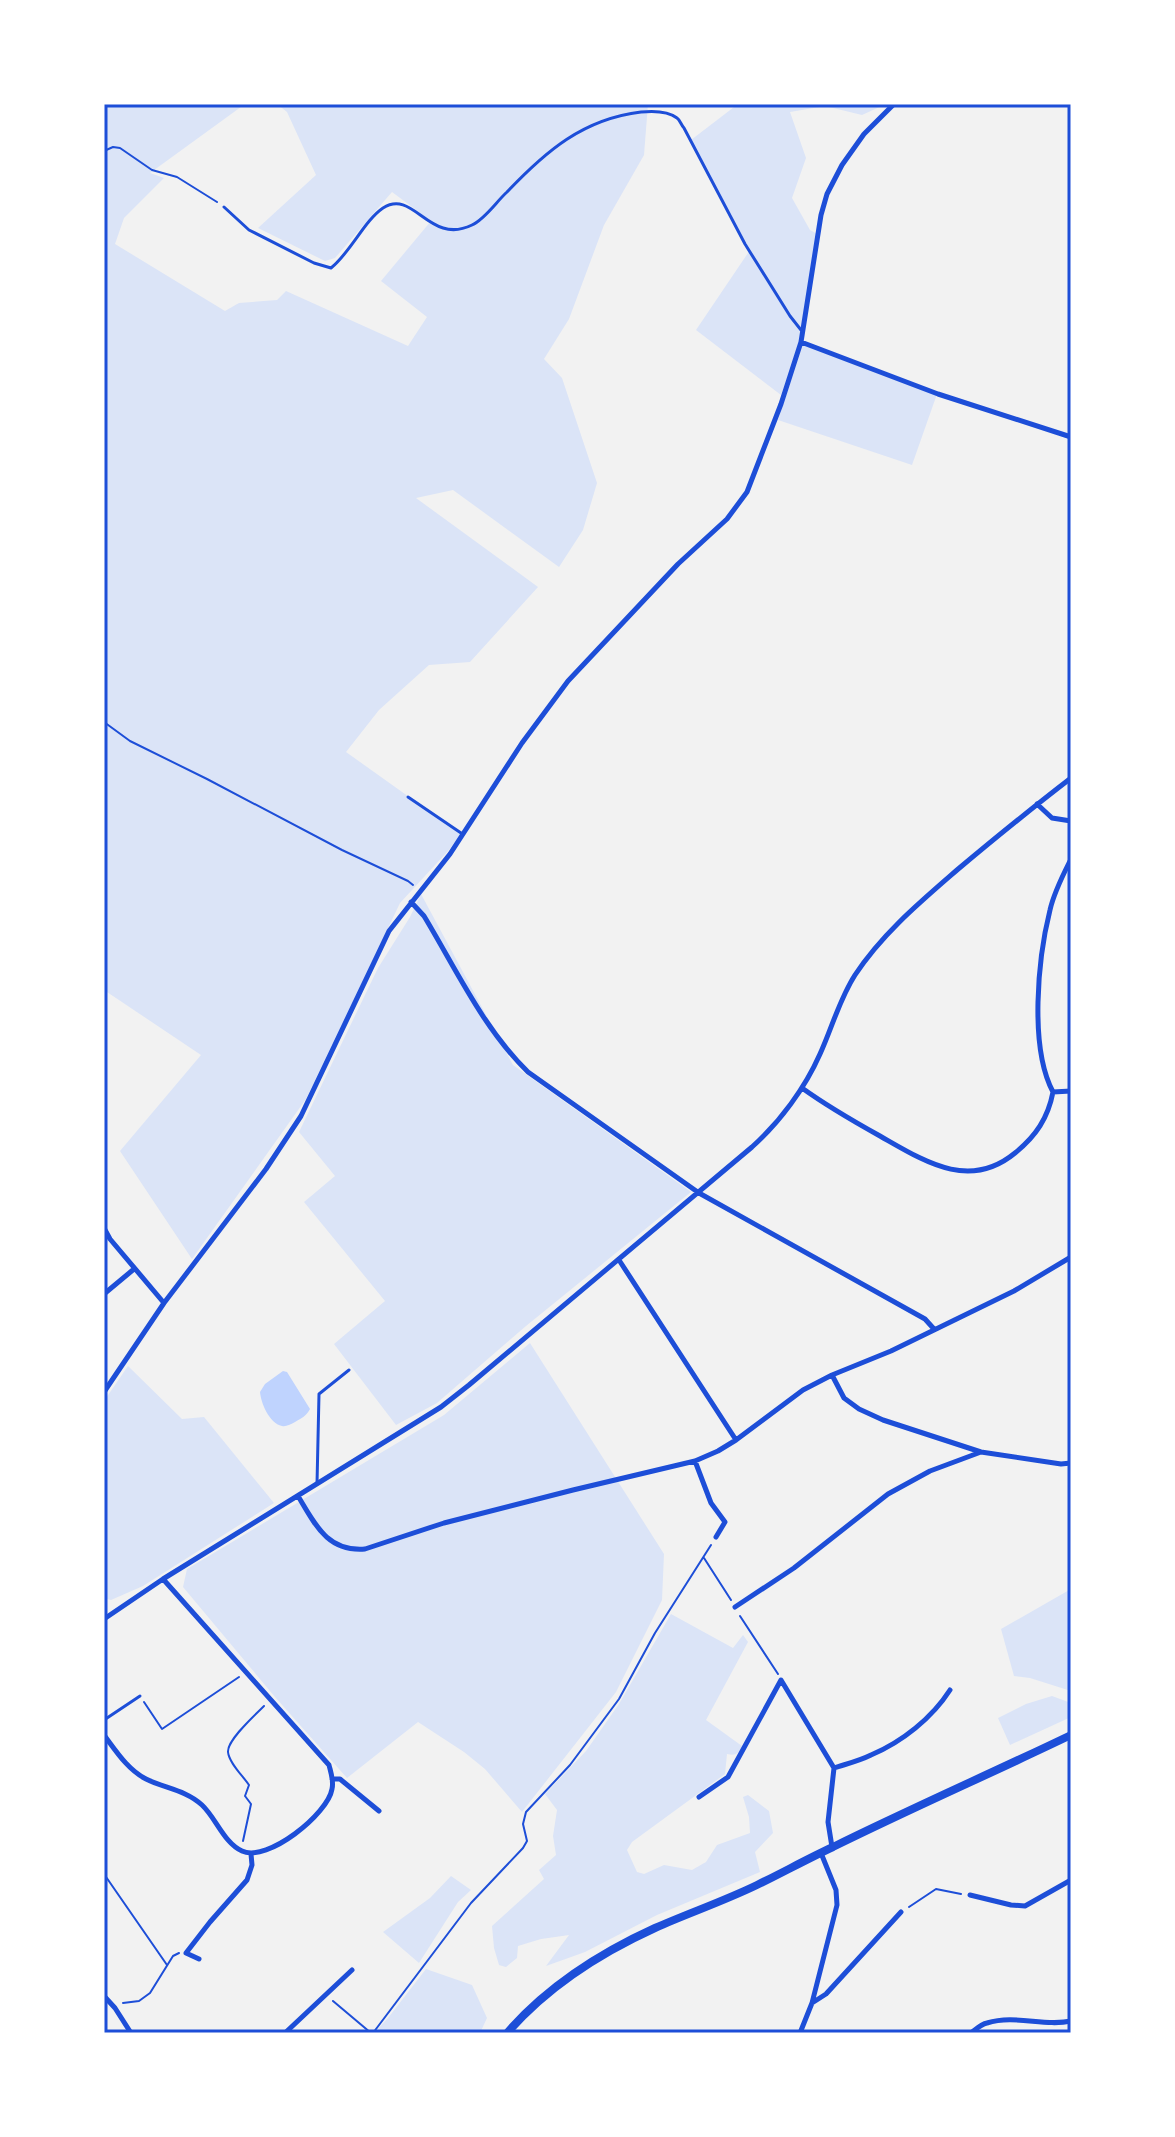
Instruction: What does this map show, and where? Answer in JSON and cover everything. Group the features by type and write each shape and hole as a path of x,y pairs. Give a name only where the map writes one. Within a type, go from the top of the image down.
{"main road":[{"path":"507,2033 536,2002 592,1961 654,1928 753,1887 1071,1735"}],"street":[{"path":"104,1392 164,1303 266,1169 301,1116 389,931 463,834 505,768 568,681 678,564 727,519 747,492 801,342 827,194 842,165 864,134 894,104"},
{"path":"801,342 938,394 1071,437"},
{"path":"104,1619 163,1579 441,1407 765,1136 802,1088 820,1055 853,978 883,939 915,906 1071,778"},
{"path":"1037,804 1052,818 1071,821"},
{"path":"802,1088 907,1152 930,1164 954,1171 989,1168 1010,1157 1029,1141 1043,1123 1053,1092 1043,1068 1039,1035 1040,973 1050,909 1071,859"},
{"path":"411,902 424,916 480,1010 513,1057 528,1072 699,1193 925,1319 934,1329"},
{"path":"1053,1092 1071,1091"},
{"path":"104,1228 107,1241 164,1303"},
{"path":"298,1496 331,1542 357,1550 444,1523 695,1461 736,1440 803,1390 1014,1291 1071,1257"},
{"path":"619,1260 736,1440"},
{"path":"104,1294 134,1269"},
{"path":"832,1375 844,1398 859,1409 916,1433 981,1452 1071,1463"},
{"path":"735,1607 794,1568 888,1494 930,1471 981,1452"},
{"path":"695,1461 711,1503 725,1522 716,1537"},
{"path":"104,1735 123,1761 143,1778 191,1796 202,1804 238,1849 251,1854 290,1837 309,1822 332,1791 329,1765 163,1579"},
{"path":"781,1680 834,1768 828,1822 832,1847"},
{"path":"699,1797 728,1777 781,1680"},
{"path":"834,1768 871,1756 901,1739 940,1706 950,1690"},
{"path":"332,1779 340,1779 379,1811"},
{"path":"800,2033 812,2003 837,1905 836,1890 821,1853"},
{"path":"199,1959 186,1953 247,1880 252,1865 251,1854"},
{"path":"970,1895 1025,1906 1071,1880"},
{"path":"812,2003 826,1994 901,1912"},
{"path":"285,2033 352,1970"},
{"path":"104,1996 131,2033"},
{"path":"971,2033 986,2023 1021,2019 1071,2021"}],"lane":[{"path":"224,207 249,230 314,263 331,268 385,206 398,203 409,206 447,231 461,230 476,223 526,172 576,132 595,123 632,113 662,113 677,117 745,244 801,330"},
{"path":"408,797 463,834"},
{"path":"317,1484 319,1394 349,1370"},
{"path":"104,1720 140,1696"}],"path":[{"path":"104,151 120,148 152,170 177,177 224,207"},
{"path":"104,722 130,741 408,881 420,891"},
{"path":"326,1995 372,2033 471,1903 523,1848 527,1841 523,1824 526,1812 570,1765 619,1699 655,1633 716,1537"},
{"path":"704,1557 781,1680"},
{"path":"140,1696 162,1729 247,1672"},
{"path":"238,1849 243,1842 251,1804 245,1796 249,1785 228,1751 231,1742 272,1699"},
{"path":"104,1874 167,1965"},
{"path":"901,1912 936,1889 970,1895"},
{"path":"122,2003 143,1999 150,1993 173,1956"}],"shaded area":[{"path":"104,104 245,104 150,173 164,178 124,218 115,244 225,311 239,303 277,300 286,291 408,346 427,317 381,281 431,221 392,192 335,258 325,261 258,228 316,175 287,112 277,104 648,104 644,155 604,225 569,319 544,359 562,378 597,483 583,530 559,567 453,490 416,498 538,587 470,662 429,665 379,710 346,752 461,834 400,903 306,1099 192,1259 120,1151 201,1055 104,990"},
{"path":"738,104 886,104 862,115 825,106 790,112 806,158 792,198 810,230 817,234 799,343 781,395 696,330 750,250 691,140"},
{"path":"803,345 937,394 912,465 778,420"},
{"path":"421,894 513,1065 691,1192 437,1403 396,1425 334,1344 385,1301 304,1202 335,1176 299,1132 378,968"},
{"path":"530,1343 664,1554 662,1600 616,1692 522,1812 485,1769 418,1722 347,1778 183,1587 187,1569 444,1415"},
{"path":"128,1366 182,1419 204,1417 274,1503 143,1586 111,1600 104,1598 104,1401"},
{"path":"1071,1589 1071,1691 1014,1676 1001,1629"},
{"path":"671,1614 733,1648 743,1635 748,1642 706,1720 742,1746 736,1754 727,1754 725,1774 632,1842 627,1850 637,1872 644,1874 664,1865 692,1870 706,1862 717,1845 750,1833 743,1797 748,1795 769,1811 773,1833 755,1852 760,1872 657,1915 585,1952 546,1966 569,1935 518,1946 517,1958 506,1967 499,1965 492,1926 544,1879 539,1870 556,1855 553,1836 557,1810 545,1794 586,1751 619,1704"},
{"path":"1052,1696 1071,1703 1071,1717 1010,1745 998,1718 1026,1704"},
{"path":"451,1876 471,1890 458,1902 419,1963 383,1932 430,1898"},
{"path":"426,1969 472,1985 487,2018 480,2033 374,2033"}],"water":[{"path":"283,1371 287,1372 310,1409 302,1418 284,1426 270,1417 260,1392 265,1384"}]}
